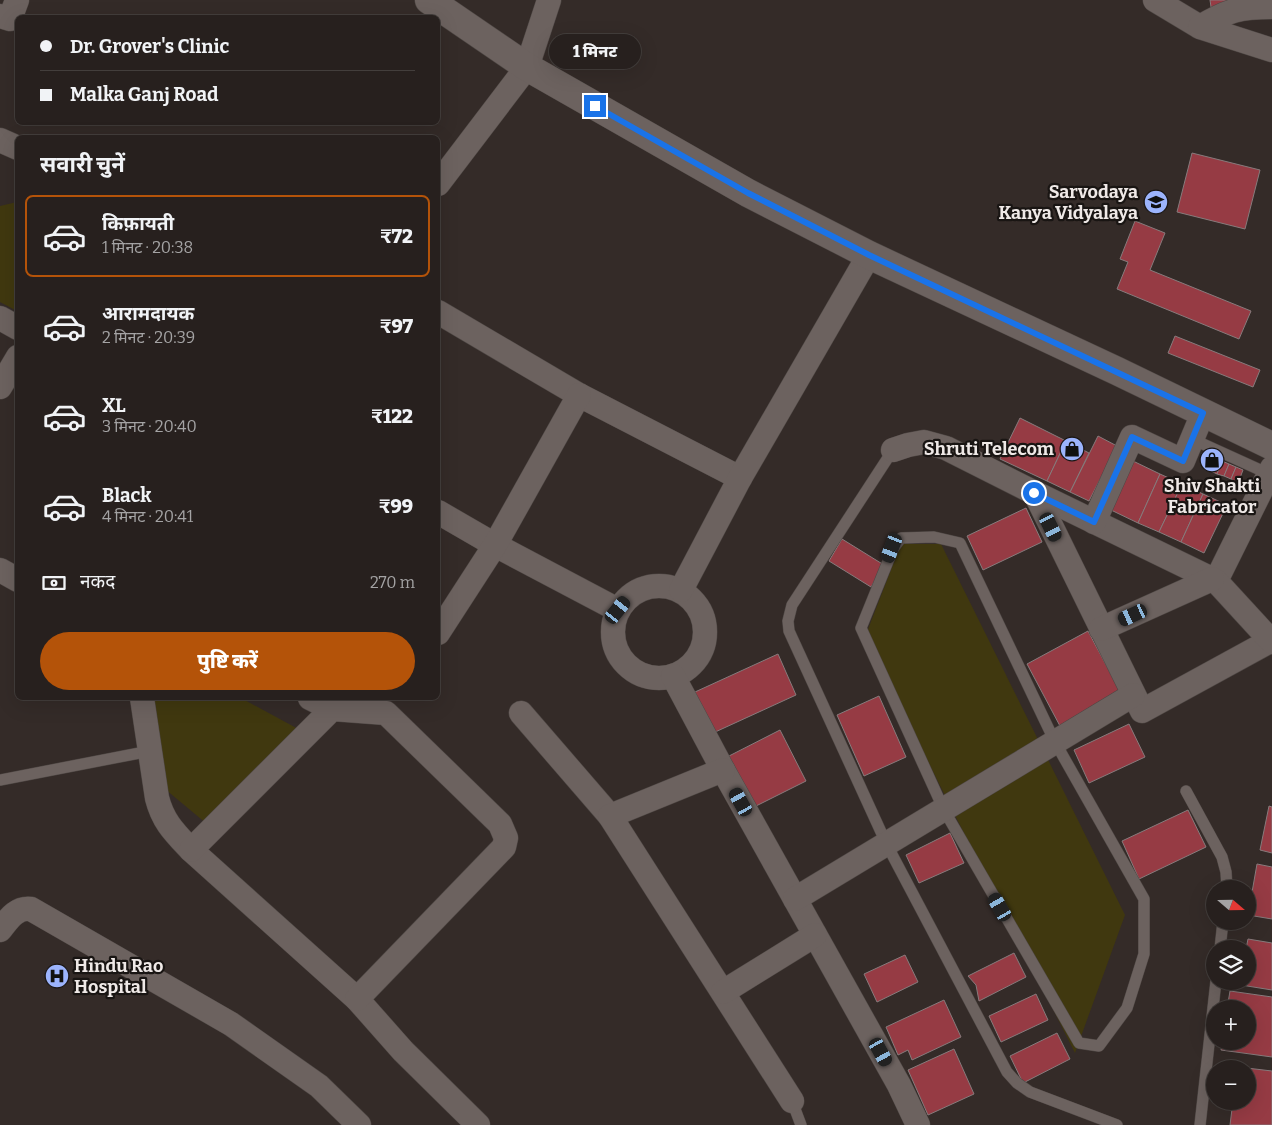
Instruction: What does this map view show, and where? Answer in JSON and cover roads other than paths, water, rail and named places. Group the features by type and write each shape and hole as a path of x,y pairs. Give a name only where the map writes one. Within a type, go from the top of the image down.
{"street":[{"path":"0,16 10,19 17,0"},
{"path":"429,0 527,66 748,193 869,255 1272,446"},
{"path":"440,181 527,66 549,0"},
{"path":"1155,0 1200,26 1272,50"},
{"path":"1200,26 1220,15 1245,7 1272,6"},
{"path":"0,140 15,147"},
{"path":"681,590 740,478 869,255"},
{"path":"440,313 579,395 740,478"},
{"path":"0,318 15,326"},
{"path":"0,387 15,362"},
{"path":"440,630 494,545 579,395"},
{"path":"1094,522 1132,437 1183,461 1203,413"},
{"path":"893,450 924,442 946,448 1214,580 1271,641 1142,711 1034,493"},
{"path":"1101,629 1214,580 1271,471"},
{"path":"440,513 494,545 618,610"},
{"path":"0,570 15,578"},
{"path":"664,586 681,590 695,602 704,618 706,636 700,653 689,668 673,676 655,678 638,673 624,662 615,646 613,628 618,610 630,596 645,587 664,586"},
{"path":"673,676 723,770 899,1086 918,1125"},
{"path":"795,899 1133,695"},
{"path":"142,700 157,798 160,811 167,823 191,850 357,999 403,1051 478,1125"},
{"path":"314,700 332,710 391,705 500,824 506,838 504,847 357,999"},
{"path":"191,850 332,710"},
{"path":"521,713 610,816 792,1101"},
{"path":"610,816 723,770"},
{"path":"0,930 13,914 21,910 31,909 231,1024 319,1086 359,1125"},
{"path":"723,992 815,935"}],"lane":[{"path":"1192,439 1271,471"},
{"path":"893,450 792,605 788,621 789,631 887,844 1007,1072 1017,1083 1030,1092 1117,1125"},
{"path":"934,537 960,543 1055,742 1144,899 1144,954 1127,1008 1099,1046 1079,1043 944,810 861,628 892,548 901,538 934,537"},
{"path":"0,780 150,751"},
{"path":"1186,791 1222,857 1226,880"},
{"path":"1200,1125 1215,990"},
{"path":"792,1101 801,1125"}],"place":[{"name":"Sarvodaya Kanya Vidyalaya","path":"1156,202"},
{"name":"Shruti Telecom","path":"1072,449"},
{"name":"Shiv Shakti Fabricator","path":"1212,460"},
{"name":"Hindu Rao Hospital","path":"57,976"}]}
